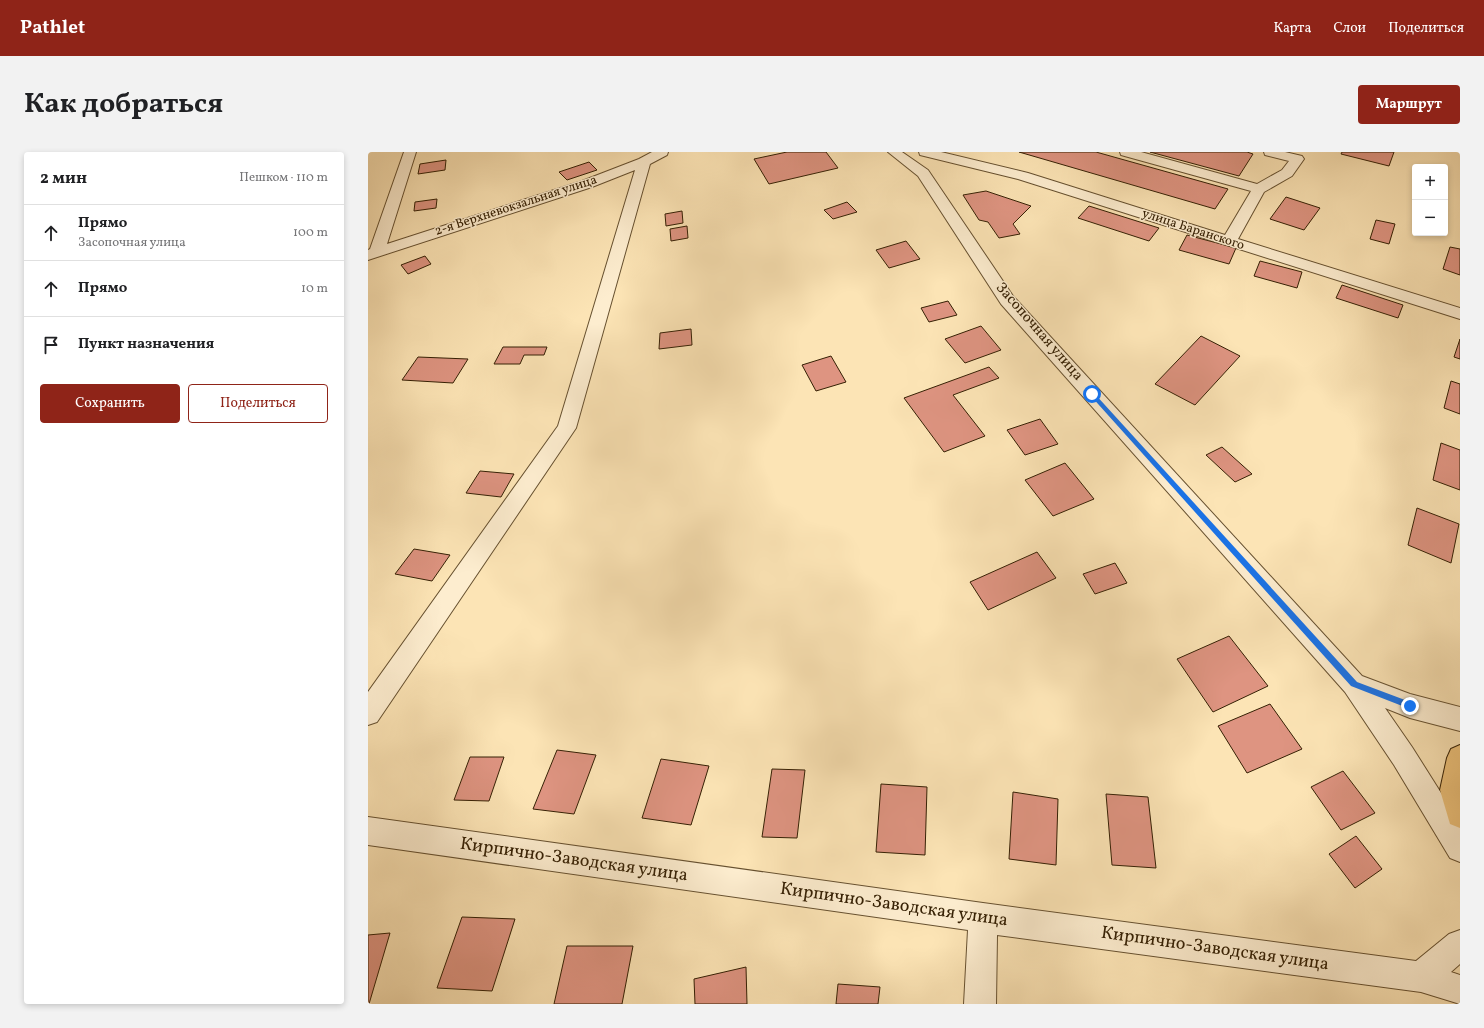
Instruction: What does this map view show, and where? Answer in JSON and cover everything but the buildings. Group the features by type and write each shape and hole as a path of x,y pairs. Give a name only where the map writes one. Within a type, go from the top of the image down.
{"main road":[{"path":"1460,758 1453,790 1460,814"}],"street":[{"path":"373,253 410,152"},
{"name":"2-я Верхневокзальная улица","path":"373,253 587,184 644,162 662,152"},
{"name":"Засопочная улица","path":"894,152 923,173 1007,300 1354,684 1403,756 1460,848"},
{"name":"улица Баранского","path":"925,152 1024,176 1460,314"},
{"path":"1126,152 1259,189"},
{"path":"1229,241 1259,189 1287,173 1297,159 1270,152"},
{"path":"368,713 568,428 644,162"},
{"path":"1354,684 1410,706 1460,719"},
{"name":"Кирпично-Заводская улица","path":"368,831 983,918 1421,977 1460,990"},
{"path":"980,1004 983,918"},
{"path":"1421,977 1460,945"}],"route":[{"path":"1092,394 1354,684 1410,706"}]}
